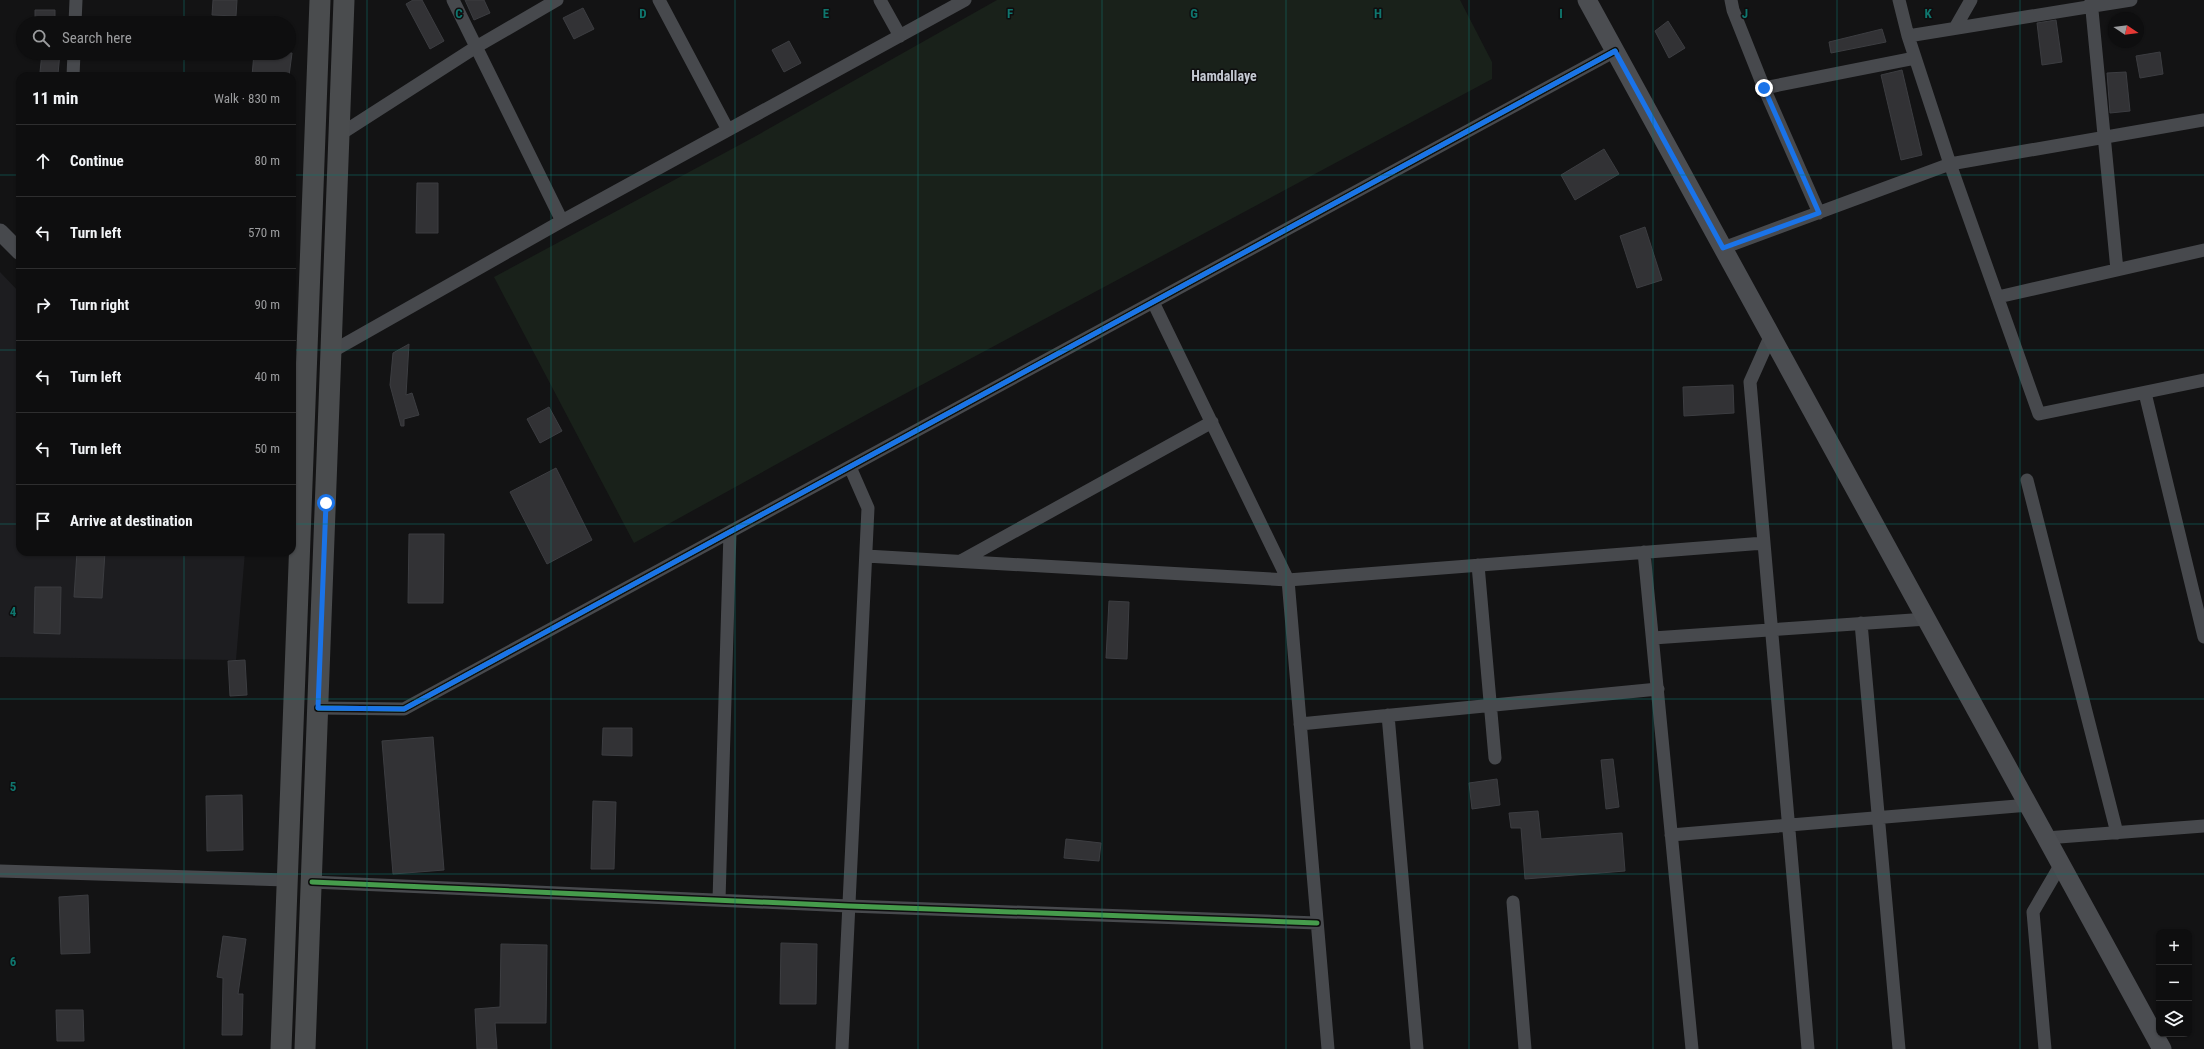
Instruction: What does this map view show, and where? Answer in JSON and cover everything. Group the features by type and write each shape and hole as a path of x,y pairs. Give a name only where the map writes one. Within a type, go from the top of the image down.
{"main road":[{"path":"296,536 320,0"},
{"path":"305,1049 344,0"},
{"path":"1587,0 2162,1049"},
{"path":"281,1049 295,556"}],"street":[{"path":"75,16 76,0"},
{"path":"453,0 562,222"},
{"path":"339,135 476,47 557,0"},
{"path":"659,0 728,130"},
{"path":"880,0 900,36"},
{"path":"331,352 562,222 965,0"},
{"path":"1731,0 1733,10 1764,88 1819,213"},
{"path":"1899,0 1908,36 1950,164 2039,414 2204,380"},
{"path":"1955,28 1971,0"},
{"path":"1908,36 2092,3 2131,0"},
{"path":"2092,3 2117,270"},
{"path":"318,708 404,709 1615,51"},
{"path":"1764,88 1915,58"},
{"path":"74,60 74,72"},
{"path":"1723,248 1950,164 2204,120"},
{"path":"0,232 16,248"},
{"path":"1998,297 2204,250"},
{"path":"1153,302 1288,580 1328,1049"},
{"path":"1771,335 1750,382 1808,1049"},
{"path":"2145,393 2204,637"},
{"path":"960,561 1212,422"},
{"path":"842,1049 868,508 850,467"},
{"path":"2027,480 2117,833"},
{"path":"297,498 326,503"},
{"path":"719,900 730,532"},
{"path":"866,556 1288,580 1764,543"},
{"path":"1644,552 1692,1049"},
{"path":"1478,565 1495,758"},
{"path":"1653,638 1926,619"},
{"path":"1861,623 1899,1049"},
{"path":"1300,724 1658,689"},
{"path":"1388,715 1417,1049"},
{"path":"1671,835 2029,805"},
{"path":"2046,838 2204,826"},
{"path":"2045,1049 2033,912 2061,864"},
{"path":"0,871 287,880"},
{"path":"312,882 849,906 1317,923"},
{"path":"1513,902 1525,1049"}],"shaded area":[{"path":"997,0 1460,0 1492,62 1492,79 873,411 634,543 494,277 756,136"},
{"path":"0,272 16,289 16,556 245,556 236,660 0,657"}],"building":[{"path":"213,0 237,0 236,16 212,15"},
{"path":"413,0 422,0 444,41 430,49 406,4"},
{"path":"465,0 484,0 490,13 474,20"},
{"path":"583,8 594,29 574,39 563,18"},
{"path":"35,10 55,10 55,16 35,16"},
{"path":"2056,20 2062,62 2042,65 2037,23"},
{"path":"1668,21 1685,48 1669,58 1655,31"},
{"path":"1882,29 1886,42 1831,53 1829,42"},
{"path":"789,41 801,63 784,72 772,50"},
{"path":"2160,52 2163,74 2140,78 2136,56"},
{"path":"41,60 59,60 58,72 40,72"},
{"path":"253,60 291,60 290,72 252,72"},
{"path":"1902,70 1922,155 1901,160 1881,75"},
{"path":"2126,72 2130,111 2110,113 2107,73"},
{"path":"1604,149 1619,174 1575,200 1561,175"},
{"path":"417,183 438,183 438,233 416,233"},
{"path":"1645,227 1662,280 1637,288 1620,236"},
{"path":"409,344 406,395 412,393 419,415 404,419 404,426 401,426 390,385 393,353"},
{"path":"1733,385 1734,413 1684,416 1683,387"},
{"path":"549,407 562,431 540,443 527,419"},
{"path":"556,468 592,540 547,564 510,492"},
{"path":"409,534 444,534 443,603 408,603"},
{"path":"77,556 105,556 102,598 74,597"},
{"path":"35,587 61,587 60,634 34,633"},
{"path":"1109,601 1129,602 1127,659 1106,658"},
{"path":"245,660 247,695 230,696 228,661"},
{"path":"603,728 632,728 632,756 602,755"},
{"path":"433,737 444,870 393,874 382,741"},
{"path":"1613,759 1619,807 1606,809 1601,760"},
{"path":"1497,779 1500,805 1472,809 1469,783"},
{"path":"242,795 243,850 207,851 206,796"},
{"path":"593,801 616,802 614,869 591,869"},
{"path":"1538,811 1541,839 1622,833 1625,871 1525,879 1521,828 1511,828 1509,813"},
{"path":"1066,839 1101,843 1099,861 1064,858"},
{"path":"88,895 90,953 61,954 59,897"},
{"path":"223,936 246,939 238,994 243,994 242,1035 222,1035 223,978 217,977"},
{"path":"781,943 817,944 816,1004 780,1004"},
{"path":"501,944 547,945 546,1023 495,1023 497,1049 477,1049 475,1009 500,1007"},
{"path":"56,1010 83,1010 84,1041 57,1041"}],"cycle path":[{"path":"318,708 404,709 1615,51"},
{"path":"312,882 849,906 1317,923"}],"district":[{"name":"Hamdallaye","path":"1224,76"}],"route":[{"path":"326,503 318,708 404,709 1615,51 1723,248 1819,213 1764,88"}]}
